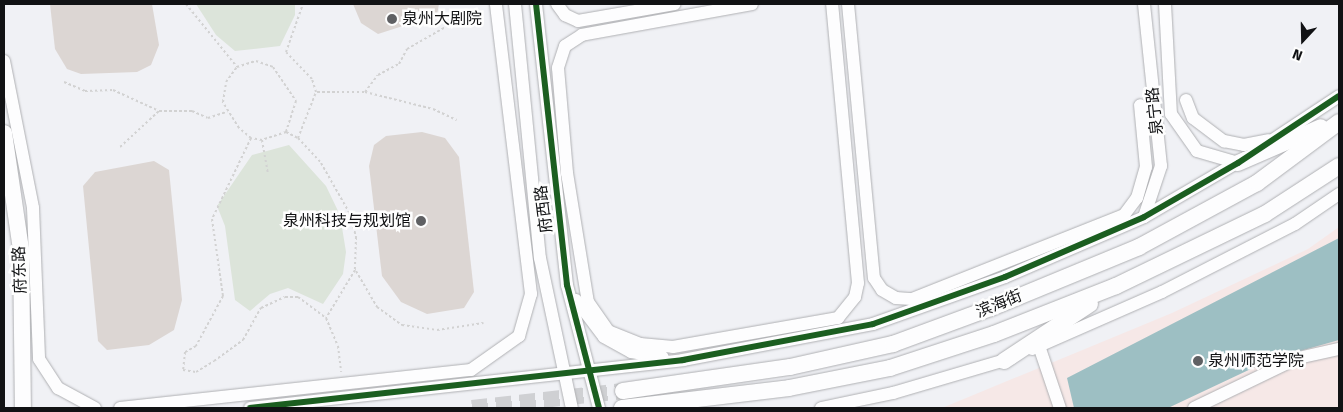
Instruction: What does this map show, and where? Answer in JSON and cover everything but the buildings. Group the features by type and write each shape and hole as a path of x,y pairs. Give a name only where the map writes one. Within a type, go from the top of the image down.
{"main road":[{"path":"1238,163 1339,121"},
{"name":"滨海街","path":"623,391 790,367 893,344 991,308 1139,247 1257,183 1339,121"},
{"name":"府东路","path":"4,134 21,250 22,408"},
{"name":"滨海街","path":"622,408 789,388 890,368 1116,286 1265,214 1339,166"},
{"path":"1004,361 1116,286"}],"street":[{"path":"120,408 471,370 519,336 531,294 496,4"},
{"name":"府西路","path":"516,4 540,258 572,408"},
{"name":"府西路","path":"536,4 543,85 567,285 599,408"},
{"path":"547,4 577,29"},
{"path":"557,4 565,15 578,22 675,4"},
{"path":"543,85 561,44 577,29 713,4"},
{"path":"752,4 582,35 565,46 558,68 567,173 588,302 608,331 640,344 673,347 838,318 855,297 858,283 832,4"},
{"path":"840,4 866,279 853,316 841,330"},
{"path":"848,4 874,278 882,290 896,298 912,299 1124,215 1137,198 1146,167 1140,105"},
{"name":"泉宁路","path":"1144,4 1161,166 1144,216"},
{"name":"泉宁路","path":"1165,4 1171,114 1197,151 1238,163"},
{"path":"4,61 33,208 39,359 58,388 95,408"},
{"path":"250,408 470,382 683,360 841,330 916,309 1005,277 1144,216 1238,163 1339,96"},
{"path":"1186,100 1193,118 1224,141 1244,145 1274,139"},
{"path":"821,408 1004,361 1162,292 1295,224 1339,194"},
{"path":"470,382 524,340 539,297 540,258"},
{"path":"866,279 877,295 916,309"},
{"path":"567,285 604,337 631,352 683,360"},
{"path":"1039,346 1060,408"},
{"path":"22,347 53,396 79,408"},
{"path":"1194,408 1298,358 1339,349"}],"path":[{"path":"186,4 237,67"},
{"path":"298,138 316,92 312,79 286,52 303,4"},
{"path":"365,92 378,76 399,64 407,49 449,26"},
{"path":"286,132 296,102 288,84 274,67 256,61 237,67 226,82 223,102 227,112 251,138 262,140 286,132 298,138 321,163 349,212 356,238 355,270 326,318"},
{"path":"64,82 85,91 113,90 159,112 192,111 208,118 227,112"},
{"path":"316,92 365,92 434,109 458,120"},
{"path":"120,147 159,112"},
{"path":"251,138 212,219 224,296 196,346 185,352 182,370 196,372 243,340 261,308 274,300 298,297 326,318 338,346 342,384"},
{"path":"262,140 268,174"},
{"path":"355,270 377,307 402,325 437,330 484,324"}],"shaded area":[{"path":"196,4 295,4 295,15 280,46 235,51 216,35"},
{"path":"289,145 326,186 340,215 346,252 343,274 323,304 288,288 270,294 250,311 235,300 225,226 217,206 252,155"},
{"name":"泉州师范学院","path":"1339,227 1339,408 942,408 1172,313 1308,249"}],"water":[{"name":"泉州师范学院","path":"1339,238 1339,340 1272,359 1168,408 1074,408 1067,378"}],"tunnel":[{"path":"472,408 623,391"}],"cycle path":[{"path":"536,4 567,285 599,408"},
{"path":"250,408 683,360 873,324 1005,277 1144,217 1238,163 1339,96"}],"place":[{"name":"泉州大剧院","path":"392,19"},
{"name":"泉州科技与规划馆","path":"421,221"},
{"name":"泉州师范学院","path":"1198,361"}]}
